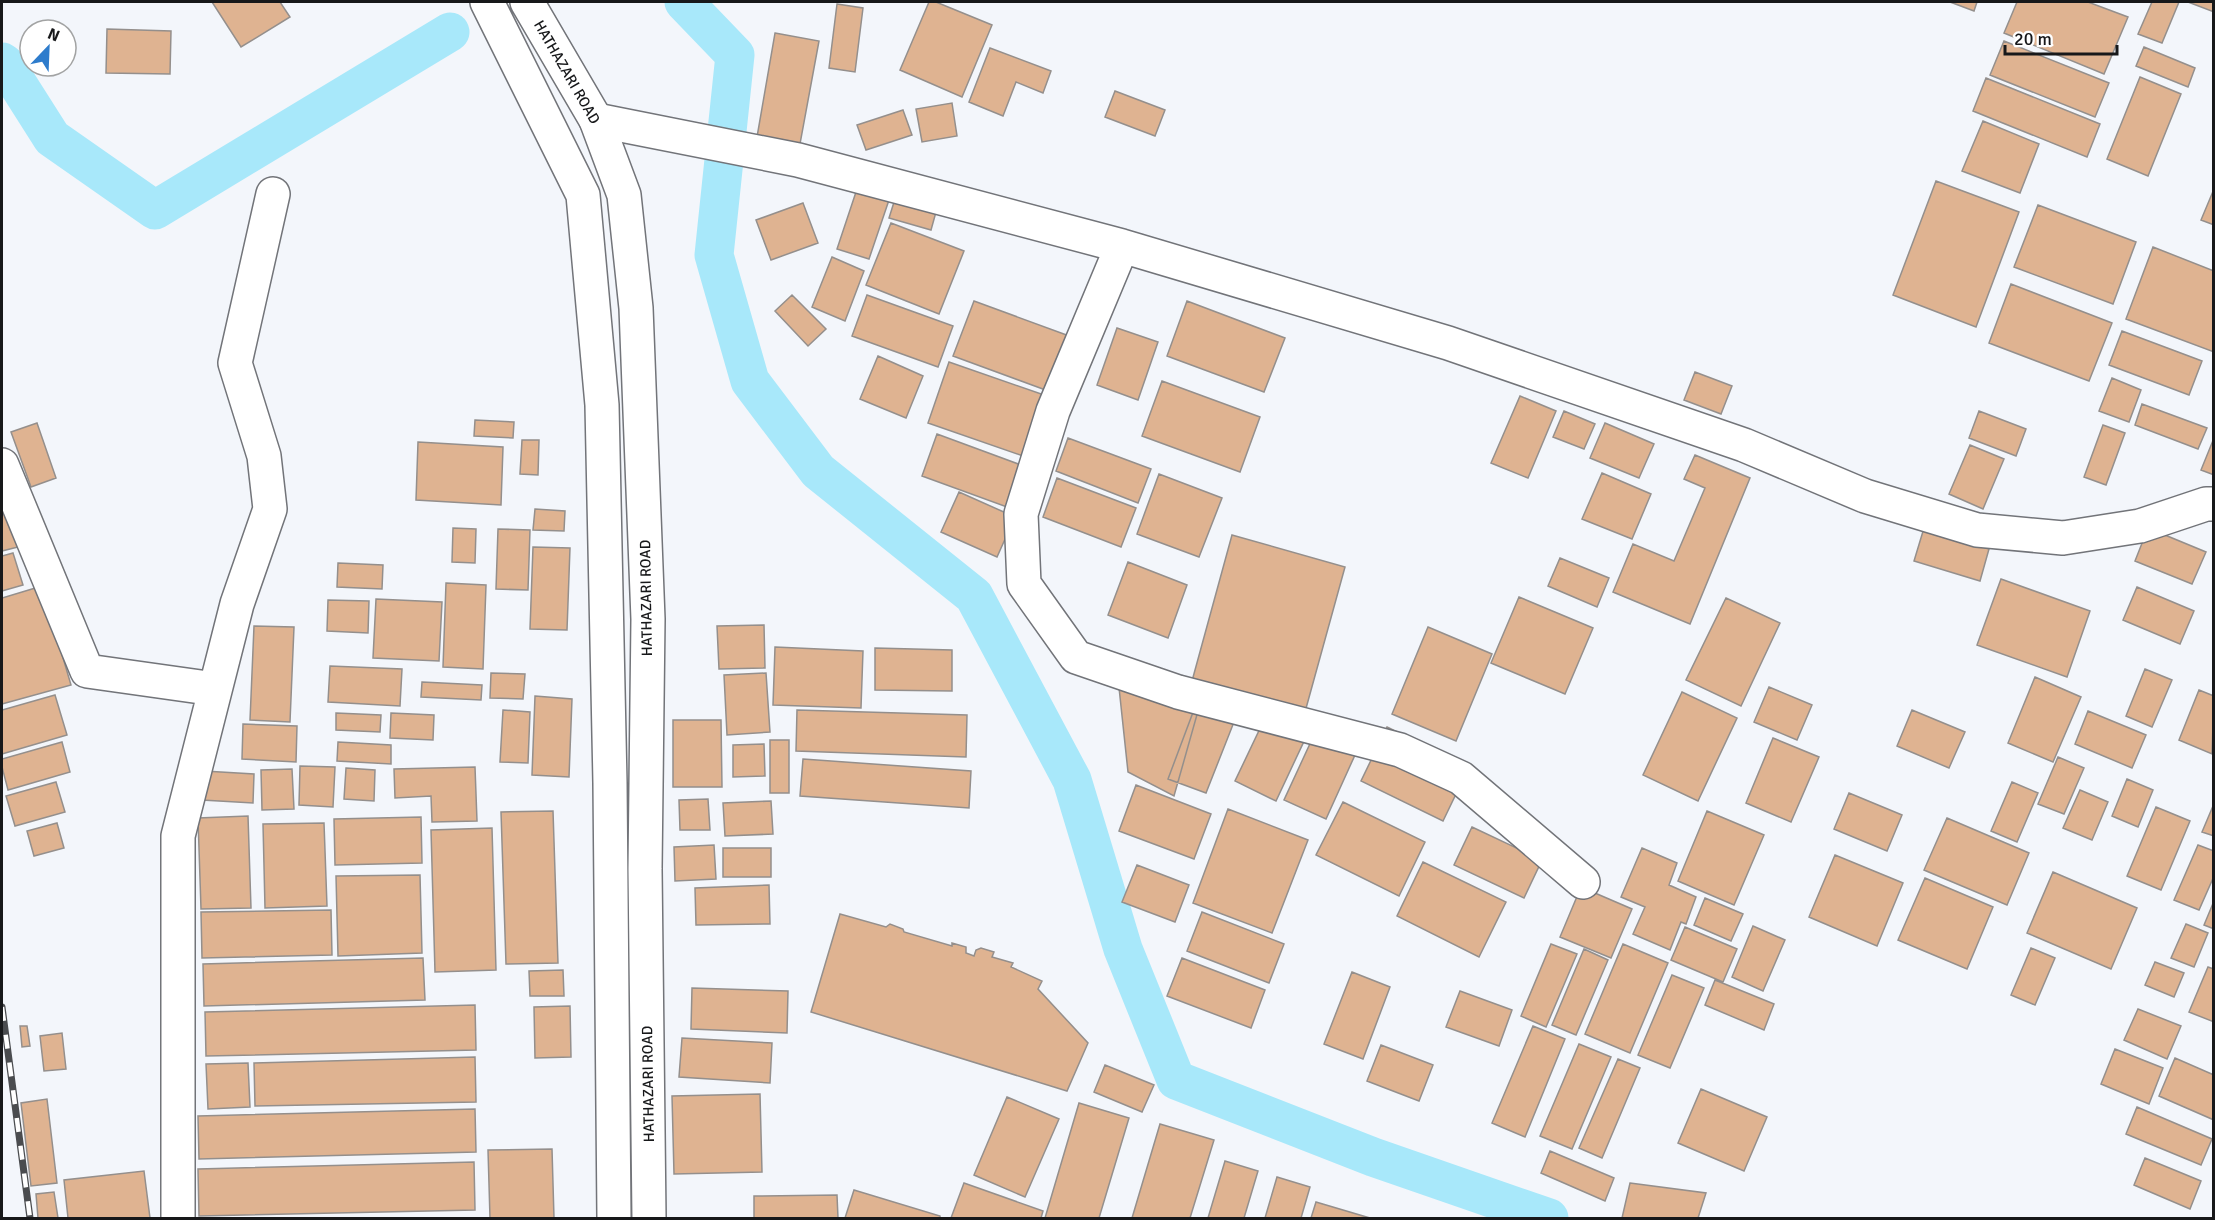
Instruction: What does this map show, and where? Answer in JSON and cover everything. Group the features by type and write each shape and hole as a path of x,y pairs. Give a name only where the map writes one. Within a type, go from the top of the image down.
{"main road":[{"path":"487,2 583,195 602,405 610,783 614,1218"},
{"name":"HATHAZARI ROAD","path":"526,2 596,120 624,195 636,308 648,620 645,869 649,1218"},
{"path":"596,120 798,160 1122,246 1448,343 1744,445 1865,496 1977,530 2063,538 2140,526 2206,504 2214,504"},
{"path":"178,1218 178,836 237,604 270,509 264,456 236,363 273,194"},
{"path":"1122,246 1053,411 1021,514 1024,584 1076,657 1178,692 1400,750 1461,778 1583,882"},
{"path":"2,465 87,671 215,689"}],"building":[{"path":"212,2 280,2 290,17 241,47"},
{"path":"929,2 936,2 992,25 962,97 900,70"},
{"path":"1950,2 1977,2 1974,11"},
{"path":"2017,2 2088,2 2128,17 2104,74 2004,33"},
{"path":"2152,2 2179,2 2162,43 2138,34"},
{"path":"2188,2 2214,2 2214,12"},
{"path":"837,4 863,8 855,72 829,68"},
{"path":"107,29 171,31 170,74 106,73"},
{"path":"775,33 819,41 800,144 757,137"},
{"path":"2004,41 2109,83 2095,117 1990,75"},
{"path":"2144,47 2195,68 2188,87 2136,66"},
{"path":"990,48 1051,71 1043,93 1016,82 1003,116 969,102"},
{"path":"2140,77 2181,94 2148,176 2107,159"},
{"path":"1986,78 2100,124 2087,157 1973,111"},
{"path":"1115,91 1165,110 1155,136 1105,117"},
{"path":"952,103 957,136 922,142 916,109"},
{"path":"903,110 912,135 866,150 857,125"},
{"path":"1983,121 2039,144 2020,193 1962,171"},
{"path":"1936,181 2019,212 1976,327 1893,295"},
{"path":"857,189 889,200 869,259 837,249"},
{"path":"2214,189 2214,225 2201,220"},
{"path":"895,199 936,212 931,230 889,218"},
{"path":"803,203 818,243 771,260 756,220"},
{"path":"2038,205 2136,242 2113,304 2014,267"},
{"path":"891,223 964,251 939,314 866,285"},
{"path":"2153,247 2214,271 2214,352 2126,319"},
{"path":"832,257 864,271 845,321 812,307"},
{"path":"2011,284 2112,323 2089,381 1989,343"},
{"path":"792,295 826,329 808,346 775,311"},
{"path":"867,295 953,326 938,367 852,336"},
{"path":"974,301 1072,337 1051,392 953,356"},
{"path":"1187,301 1285,338 1264,392 1167,356"},
{"path":"1117,328 1158,342 1138,400 1097,385"},
{"path":"2122,331 2202,361 2189,395 2109,365"},
{"path":"878,356 923,376 906,418 860,399"},
{"path":"949,362 1047,396 1026,457 928,423"},
{"path":"1695,372 1732,386 1721,414 1684,400"},
{"path":"2112,378 2141,390 2129,422 2099,411"},
{"path":"1162,381 1260,417 1240,472 1142,436"},
{"path":"1520,396 1556,411 1528,478 1491,463"},
{"path":"2142,404 2207,428 2198,449 2135,425"},
{"path":"1564,411 1595,424 1584,449 1553,437"},
{"path":"1979,411 2026,429 2016,456 1969,438"},
{"path":"475,420 514,422 513,438 474,436"},
{"path":"37,423 56,478 31,487 11,432"},
{"path":"1605,423 1654,444 1639,478 1590,458"},
{"path":"2103,425 2125,433 2106,485 2084,477"},
{"path":"937,434 1032,469 1018,511 922,476"},
{"path":"1068,438 1151,469 1138,503 1056,471"},
{"path":"2214,438 2214,475 2201,470"},
{"path":"522,440 539,440 538,475 520,474"},
{"path":"418,442 503,447 501,505 416,500"},
{"path":"1970,445 2004,459 1983,509 1949,494"},
{"path":"1695,455 1750,478 1690,624 1613,592 1633,544 1674,561 1705,488 1684,479"},
{"path":"1602,473 1651,494 1632,539 1582,519"},
{"path":"1159,474 1222,498 1199,557 1137,534"},
{"path":"1057,478 1136,508 1121,547 1043,517"},
{"path":"959,492 1015,517 997,557 941,532"},
{"path":"2,497 22,546 2,551"},
{"path":"535,509 565,511 564,531 533,530"},
{"path":"453,528 476,529 475,563 452,562"},
{"path":"1924,528 1989,549 1980,581 1914,561"},
{"path":"2148,528 2206,552 2192,584 2135,561"},
{"path":"498,529 530,530 528,590 496,589"},
{"path":"1232,535 1345,567 1305,712 1192,681"},
{"path":"533,547 570,548 567,630 530,629"},
{"path":"13,553 23,585 2,591 2,556"},
{"path":"1560,558 1609,578 1597,607 1548,586"},
{"path":"1128,562 1187,585 1168,638 1108,615"},
{"path":"338,563 383,565 382,589 337,587"},
{"path":"2001,579 2090,611 2067,677 1977,645"},
{"path":"446,583 486,585 483,669 443,667"},
{"path":"42,586 71,685 2,704 2,598"},
{"path":"2137,587 2194,611 2180,644 2123,620"},
{"path":"1519,597 1593,628 1565,694 1491,663"},
{"path":"1726,598 1780,623 1741,706 1686,680"},
{"path":"376,599 442,602 439,661 373,658"},
{"path":"328,600 369,601 368,633 327,631"},
{"path":"764,625 765,668 719,669 717,626"},
{"path":"254,626 294,627 290,722 250,720"},
{"path":"1428,627 1492,654 1456,741 1392,714"},
{"path":"775,647 863,651 861,708 773,705"},
{"path":"875,648 952,650 952,691 875,690"},
{"path":"330,666 402,669 400,706 328,702"},
{"path":"2145,669 2172,680 2152,727 2126,716"},
{"path":"491,673 525,674 523,699 490,698"},
{"path":"766,673 770,732 727,735 724,675"},
{"path":"2035,677 2081,697 2053,762 2008,743"},
{"path":"1118,678 1200,704 1174,796 1128,772"},
{"path":"422,682 482,685 481,700 421,697"},
{"path":"1769,687 1812,705 1797,740 1754,722"},
{"path":"2199,690 2214,696 2212,754 2179,740"},
{"path":"1682,692 1737,718 1698,801 1643,775"},
{"path":"55,695 67,735 2,754 2,710"},
{"path":"535,696 572,699 569,777 532,775"},
{"path":"1195,707 1234,722 1206,793 1168,779"},
{"path":"503,710 530,712 528,763 500,762"},
{"path":"797,710 967,715 966,757 796,751"},
{"path":"1912,710 1965,732 1949,768 1897,746"},
{"path":"2088,711 2146,735 2132,768 2075,744"},
{"path":"336,713 381,715 380,732 336,730"},
{"path":"391,713 434,715 433,740 390,738"},
{"path":"1265,718 1306,737 1276,801 1235,781"},
{"path":"673,720 721,720 722,787 673,787"},
{"path":"243,724 297,726 296,762 242,759"},
{"path":"1387,727 1469,767 1443,821 1361,781"},
{"path":"1314,735 1355,755 1326,819 1284,800"},
{"path":"1773,738 1819,757 1791,822 1746,803"},
{"path":"770,740 789,740 789,793 770,793"},
{"path":"62,742 70,772 8,790 2,759"},
{"path":"338,742 391,745 391,764 337,761"},
{"path":"764,744 765,776 733,777 733,745"},
{"path":"2058,757 2084,768 2064,814 2038,804"},
{"path":"803,759 971,771 969,808 800,796"},
{"path":"300,766 335,767 333,807 299,805"},
{"path":"475,767 477,821 432,822 431,796 395,798 394,769"},
{"path":"346,768 375,770 374,801 344,799"},
{"path":"292,769 294,809 262,810 261,770"},
{"path":"204,771 254,774 253,803 202,800"},
{"path":"2127,779 2153,790 2138,827 2112,816"},
{"path":"56,782 65,812 15,826 6,796"},
{"path":"2012,782 2038,793 2017,842 1991,831"},
{"path":"1136,785 1211,814 1194,859 1119,831"},
{"path":"2080,790 2108,802 2092,840 2063,828"},
{"path":"1849,793 1902,815 1887,851 1834,829"},
{"path":"708,799 710,830 680,830 679,800"},
{"path":"771,801 773,834 725,836 723,803"},
{"path":"1343,802 1425,842 1399,896 1316,855"},
{"path":"2214,806 2214,836 2202,832"},
{"path":"2156,807 2190,821 2161,890 2127,876"},
{"path":"1228,809 1308,840 1272,933 1193,903"},
{"path":"553,811 558,963 506,964 501,812"},
{"path":"1707,811 1764,835 1734,905 1678,881"},
{"path":"248,816 251,908 201,909 198,818"},
{"path":"421,817 422,863 335,865 334,819"},
{"path":"1947,818 2029,853 2007,905 1924,870"},
{"path":"57,823 64,848 34,856 27,831"},
{"path":"324,823 327,906 265,908 263,824"},
{"path":"1472,827 1542,860 1524,898 1454,865"},
{"path":"492,828 496,970 435,972 431,830"},
{"path":"714,845 716,879 675,881 674,847"},
{"path":"2198,845 2214,851 2214,876 2199,910 2174,900"},
{"path":"723,848 771,848 771,877 723,877"},
{"path":"1642,848 1677,863 1669,885 1696,897 1686,924 1681,922 1670,950 1633,934 1645,907 1621,897"},
{"path":"1835,855 1903,883 1877,946 1809,917"},
{"path":"1423,862 1506,902 1479,957 1397,916"},
{"path":"1137,865 1189,885 1175,922 1122,902"},
{"path":"2053,872 2137,908 2111,969 2027,933"},
{"path":"420,875 422,953 338,956 336,876"},
{"path":"1925,878 1993,907 1967,969 1898,940"},
{"path":"769,885 770,924 696,925 695,888"},
{"path":"1581,887 1632,909 1611,958 1560,937"},
{"path":"1705,898 1743,914 1731,941 1694,925"},
{"path":"2214,901 2214,929 2204,925"},
{"path":"331,910 332,955 202,958 201,912"},
{"path":"1202,912 1284,944 1269,983 1187,951"},
{"path":"840,914 886,927 890,924 903,929 904,932 952,946 952,943 966,947 966,953 974,956 976,950 981,948 994,952 992,957 1013,963 1011,967 1042,981 1038,989 1088,1043 1067,1091 811,1012"},
{"path":"2186,924 2208,933 2194,967 2171,958"},
{"path":"1753,926 1785,940 1763,991 1732,977"},
{"path":"1685,927 1737,949 1723,982 1671,960"},
{"path":"1551,944 1577,954 1546,1027 1521,1016"},
{"path":"1623,944 1668,963 1630,1053 1585,1034"},
{"path":"2031,948 2055,958 2035,1005 2011,995"},
{"path":"1584,949 1608,960 1576,1035 1552,1025"},
{"path":"423,958 425,1000 204,1006 203,964"},
{"path":"1182,958 1265,990 1251,1028 1167,996"},
{"path":"2155,962 2184,973 2174,997 2145,985"},
{"path":"2208,967 2214,969 2214,1022 2189,1012"},
{"path":"563,970 564,996 530,996 529,971"},
{"path":"1352,972 1390,987 1363,1059 1324,1044"},
{"path":"1672,975 1704,988 1670,1068 1638,1055"},
{"path":"1715,980 1774,1004 1764,1030 1705,1005"},
{"path":"692,988 788,991 787,1033 691,1029"},
{"path":"1460,991 1512,1010 1499,1046 1446,1027"},
{"path":"475,1005 476,1050 206,1056 205,1012"},
{"path":"570,1006 571,1057 535,1058 534,1007"},
{"path":"2138,1009 2181,1026 2167,1059 2124,1040"},
{"path":"20,1026 27,1026 30,1046 22,1047"},
{"path":"1533,1026 1565,1039 1525,1137 1492,1123"},
{"path":"62,1033 66,1069 44,1071 40,1036"},
{"path":"682,1038 772,1043 770,1083 679,1077"},
{"path":"1579,1044 1611,1057 1572,1149 1540,1136"},
{"path":"1381,1045 1433,1065 1419,1101 1367,1081"},
{"path":"2115,1049 2163,1068 2149,1104 2101,1084"},
{"path":"475,1057 476,1102 255,1106 254,1063"},
{"path":"2175,1058 2214,1075 2214,1120 2159,1096"},
{"path":"1618,1059 1640,1068 1602,1158 1579,1148"},
{"path":"248,1063 250,1107 208,1109 206,1064"},
{"path":"1105,1065 1154,1085 1142,1112 1094,1092"},
{"path":"1701,1089 1767,1117 1744,1171 1678,1143"},
{"path":"760,1094 762,1172 674,1174 672,1096"},
{"path":"1007,1097 1059,1119 1025,1197 974,1175"},
{"path":"47,1099 57,1183 31,1186 21,1103"},
{"path":"1079,1103 1129,1118 1099,1218 1045,1218"},
{"path":"2137,1107 2212,1139 2201,1165 2126,1134"},
{"path":"475,1109 476,1152 199,1159 198,1116"},
{"path":"1160,1124 1214,1140 1190,1218 1132,1218"},
{"path":"552,1149 554,1218 490,1218 488,1150"},
{"path":"1550,1151 1614,1178 1605,1201 1541,1173"},
{"path":"2145,1158 2201,1181 2190,1209 2134,1185"},
{"path":"1225,1161 1258,1171 1244,1218 1208,1218"},
{"path":"474,1162 475,1210 199,1216 198,1169"},
{"path":"144,1171 150,1218 68,1218 64,1180"},
{"path":"1277,1177 1310,1187 1301,1218 1265,1218"},
{"path":"964,1183 1043,1211 1041,1218 951,1218"},
{"path":"1630,1183 1706,1193 1698,1218 1622,1218"},
{"path":"854,1190 940,1216 940,1218 845,1218"},
{"path":"54,1192 58,1218 38,1218 36,1194"},
{"path":"837,1195 838,1218 754,1218 754,1196"},
{"path":"1316,1202 1370,1218 1311,1218"}],"waterway":[{"path":"684,2 735,55 714,255 750,381 818,471 974,596 1072,780 1123,949 1176,1080 1373,1157 1549,1218"},
{"path":"2,62 52,138 155,210 450,32"}],"railway":[{"path":"2,1007 30,1218"}]}
